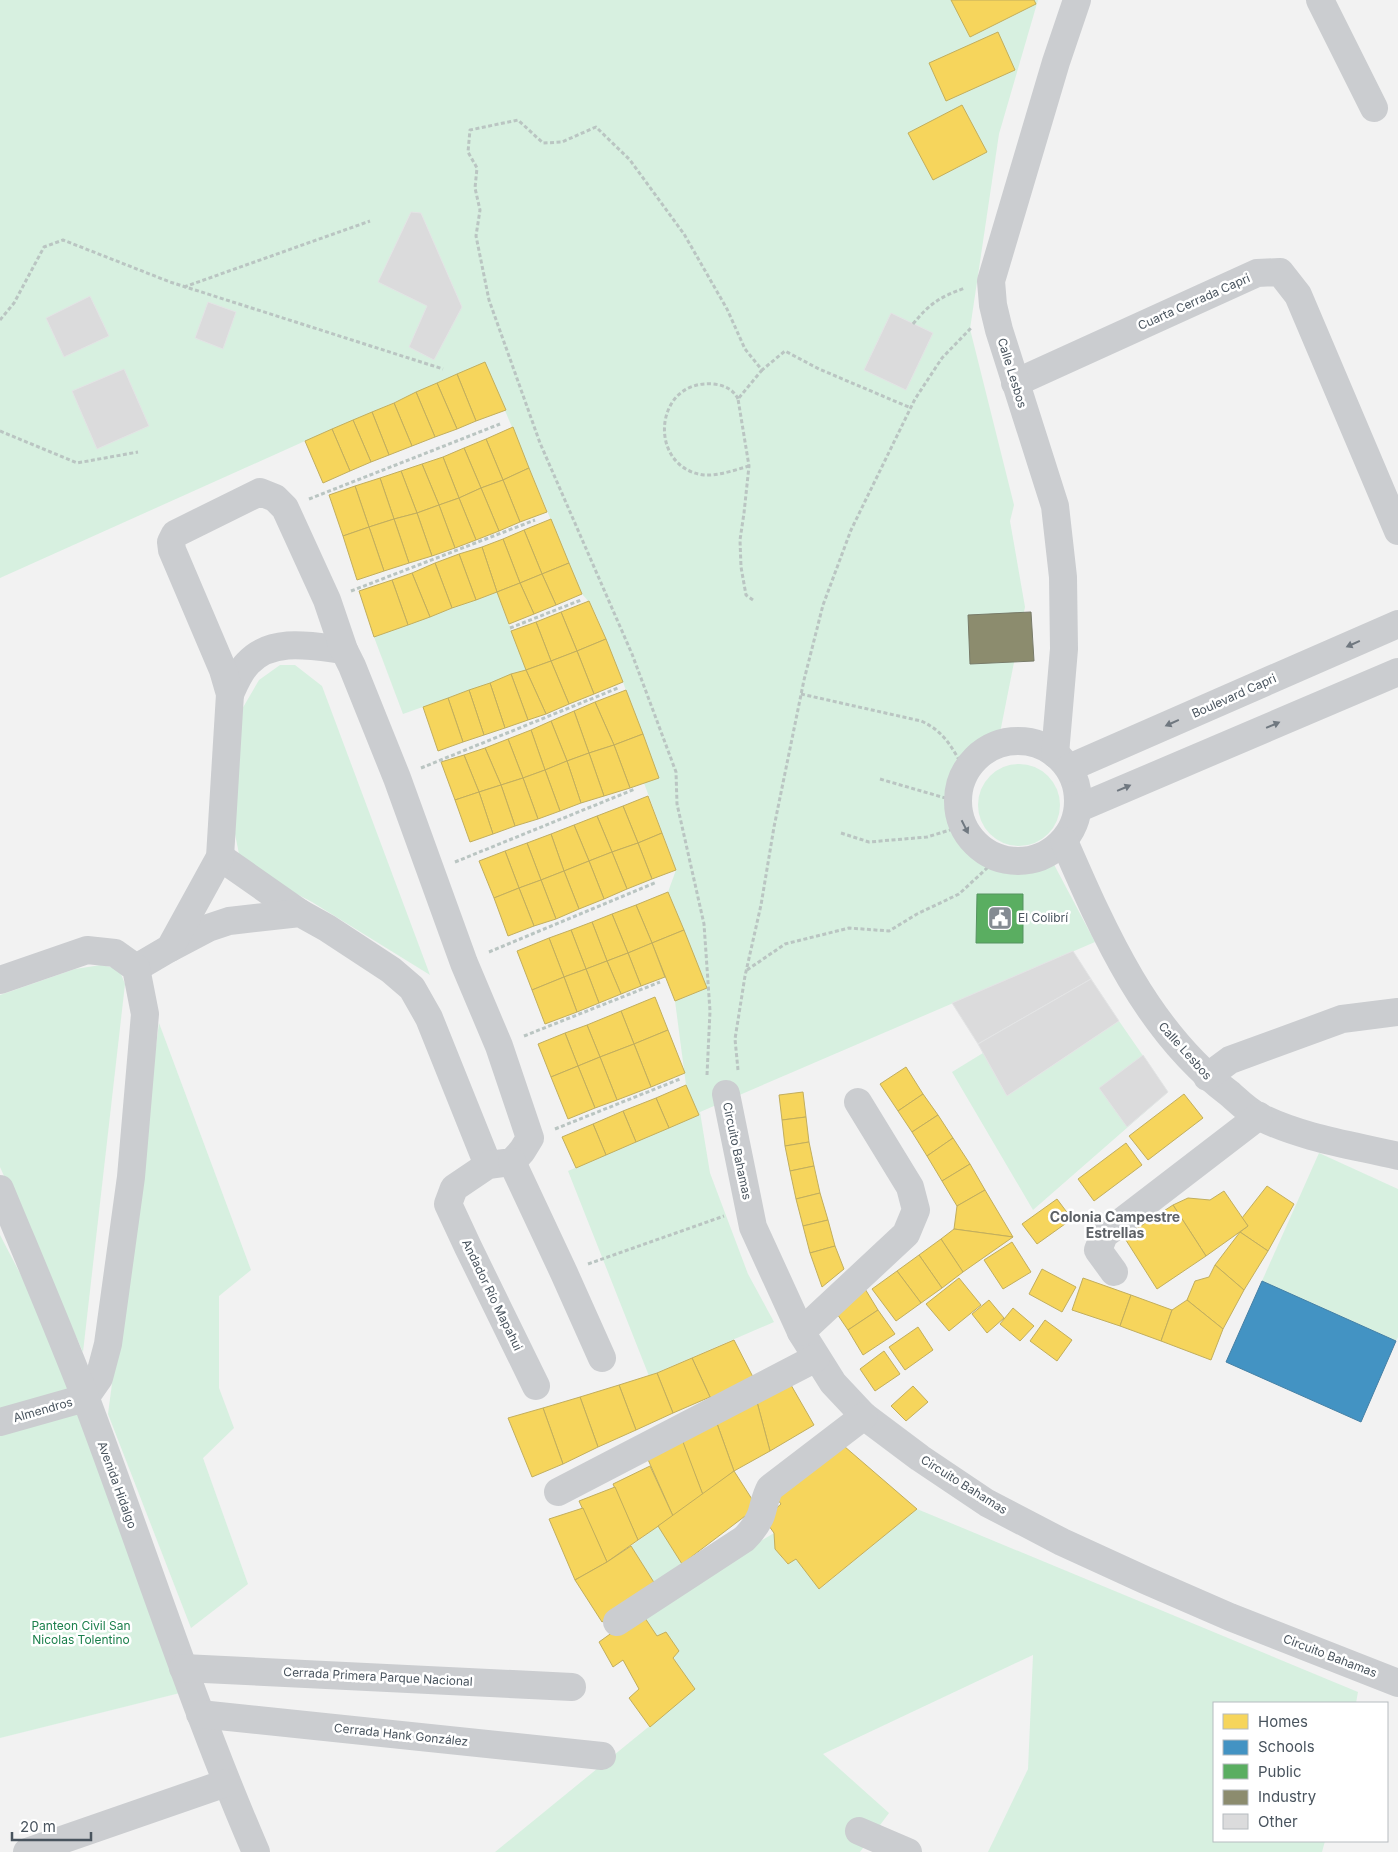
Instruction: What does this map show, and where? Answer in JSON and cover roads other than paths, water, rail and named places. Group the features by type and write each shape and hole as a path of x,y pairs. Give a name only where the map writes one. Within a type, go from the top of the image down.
{"street":[{"name":"Calle Lesbos","path":"1062,761 1063,577 1054,506 1015,383 992,293 1056,62 1078,0"},
{"path":"1320,0 1374,108"},
{"name":"Cuarta Cerrada Capri","path":"1015,383 1257,273 1280,272 1298,295 1398,531"},
{"path":"170,948 220,857 230,694 222,670 172,550 171,542 175,534 260,492 275,498 285,508 327,600 344,650 397,778 464,963 499,1046 530,1138 522,1151 500,1164"},
{"name":"Boulevard Capri","path":"1062,761 1398,624"},
{"path":"230,694 246,664 256,655 269,648 303,645 344,650"},
{"path":"1079,808 1398,672"},
{"path":"1018,741 1038,744 1062,761 1077,787 1079,808 1074,825 1064,841 1049,854 1030,861 1010,861 991,855 975,843 961,814 960,787 967,768 981,753 998,744 1018,741"},
{"name":"Calle Lesbos","path":"1064,841 1117,955 1154,1017 1207,1077 1258,1116 1298,1132 1398,1156"},
{"path":"220,857 300,913 327,928 391,970 412,988 430,1018 500,1164 564,1273 602,1358"},
{"path":"136,968 208,928 228,921 300,913"},
{"path":"0,980 88,950 115,953 136,968 145,1014 131,1177 108,1344 99,1378 85,1398"},
{"path":"1207,1077 1230,1060 1342,1018 1398,1012"},
{"name":"Circuito Bahamas","path":"726,1094 753,1226 800,1332 833,1383 864,1416 920,1458 987,1503 1062,1542 1230,1617 1398,1682"},
{"path":"800,1332 906,1234 916,1210 910,1187 858,1102"},
{"path":"1114,1272 1098,1250 1104,1235 1258,1116"},
{"name":"Andador Río Mapahui","path":"500,1164 454,1188 448,1204 536,1386"},
{"name":"Avenida Hidalgo","path":"0,1190 85,1398 200,1714 226,1783 256,1852"},
{"path":"558,1492 816,1358"},
{"name":"Almendros","path":"0,1422 85,1398"},
{"path":"617,1622 744,1539 754,1529 770,1488 864,1416"},
{"name":"Cerrada Primera Parque Nacional","path":"183,1668 572,1687"},
{"name":"Cerrada Hank González","path":"200,1714 602,1756"},
{"path":"37,1851 226,1783"},
{"path":"859,1831 908,1852"}],"place":[{"name":"El Colibrí","path":"1000,918"}],"district":[{"name":"Colonia Campestre Estrellas","path":"1115,1226"}],"park label":[{"name":"Panteon Civil San Nicolas Tolentino","path":"81,1633"}]}
